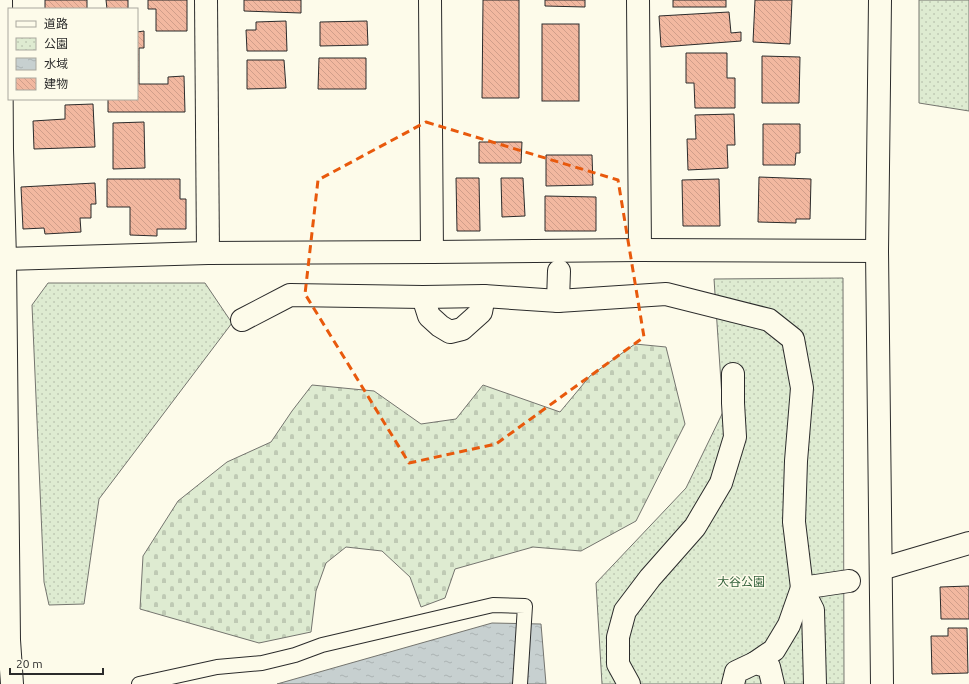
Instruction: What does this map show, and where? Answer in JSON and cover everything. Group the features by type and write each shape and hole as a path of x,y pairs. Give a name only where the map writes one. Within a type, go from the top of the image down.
{"street":[{"path":"1,0 1,149 5,259 5,640 12,684"},
{"path":"206,0 208,253"},
{"path":"430,0 432,252"},
{"path":"638,0 640,250"},
{"path":"880,0 877,251 882,684"},
{"path":"5,259 208,253 640,250 877,251"},
{"path":"558,301 559,271"},
{"path":"242,320 290,295 423,297 484,296 558,301 666,294 769,320 793,339 802,388 796,461 794,522 802,588 813,610 815,684"},
{"path":"423,297 429,316 440,326 450,332 462,329 481,312 484,296"},
{"path":"629,684 618,664 618,637 625,611 650,578 695,527 721,483 735,437 733,374"},
{"path":"881,569 969,543"},
{"path":"802,588 849,581"},
{"path":"734,684 736,672 755,663 774,650 789,625 802,588"},
{"path":"755,663 769,667 772,684"}],"lane":[{"path":"139,684 217,667 262,663 295,655 322,644 493,605 525,606 520,684"}],"highlighted area":[{"path":"426,122 618,180 644,337 496,444 409,463 305,294 318,180"}],"green space":[{"path":"919,0 969,0 969,111 919,103"},
{"name":"大谷公園","path":"843,278 844,684 602,684 596,583 686,488 723,412 714,279"},
{"path":"48,283 205,283 232,323 99,499 84,604 49,605 44,582 32,305"},
{"path":"635,344 666,347 685,424 636,521 581,551 533,547 455,569 445,598 421,607 410,577 382,551 346,547 326,563 316,591 311,632 259,643 140,609 143,556 178,501 227,462 271,442 312,385 374,391 421,424 456,419 483,385 560,412 590,376"}],"water":[{"path":"492,623 541,624 546,684 277,684"}],"building":[{"path":"45,0 87,0 87,8 45,8"},
{"path":"106,0 128,0 128,8 107,8"},
{"path":"148,0 187,0 187,31 156,31 156,9 148,9"},
{"path":"244,0 301,0 301,13 244,11"},
{"path":"483,0 519,0 519,98 482,98"},
{"path":"545,0 585,0 585,7 545,6"},
{"path":"673,0 726,0 726,7 673,7"},
{"path":"755,0 792,0 790,44 753,42"},
{"path":"729,12 731,33 741,32 741,41 661,47 659,16"},
{"path":"286,21 287,51 247,51 246,30 256,30 256,22"},
{"path":"367,21 368,45 320,46 320,22"},
{"path":"542,24 579,24 579,101 542,101"},
{"path":"144,31 144,48 139,48 139,84 168,84 168,77 184,76 185,112 108,112 108,100 138,100 138,32"},
{"path":"686,53 727,53 727,78 735,78 735,108 695,108 694,83 686,83"},
{"path":"762,56 800,57 799,103 762,103"},
{"path":"319,58 366,58 366,89 318,89"},
{"path":"247,60 284,60 286,88 247,89"},
{"path":"93,104 95,147 34,149 33,121 65,119 65,105"},
{"path":"734,114 735,145 727,145 728,168 688,170 687,139 696,139 695,115"},
{"path":"144,122 145,168 113,169 113,123"},
{"path":"763,124 800,124 800,153 796,153 795,165 763,165"},
{"path":"479,142 522,142 521,163 479,163"},
{"path":"546,155 592,155 593,185 546,186"},
{"path":"759,177 811,179 810,219 796,219 796,223 758,222"},
{"path":"456,178 479,178 480,231 457,231"},
{"path":"501,178 523,178 525,216 502,217"},
{"path":"107,179 180,179 180,199 186,199 186,229 157,229 157,236 130,235 130,207 107,207"},
{"path":"719,179 720,226 683,226 682,180"},
{"path":"95,183 96,204 91,204 91,218 80,218 81,232 45,234 44,228 23,229 21,187"},
{"path":"545,196 596,197 596,231 545,231"},
{"path":"969,586 969,619 941,619 940,587"},
{"path":"948,628 967,628 968,673 932,674 931,636 948,636"}]}
